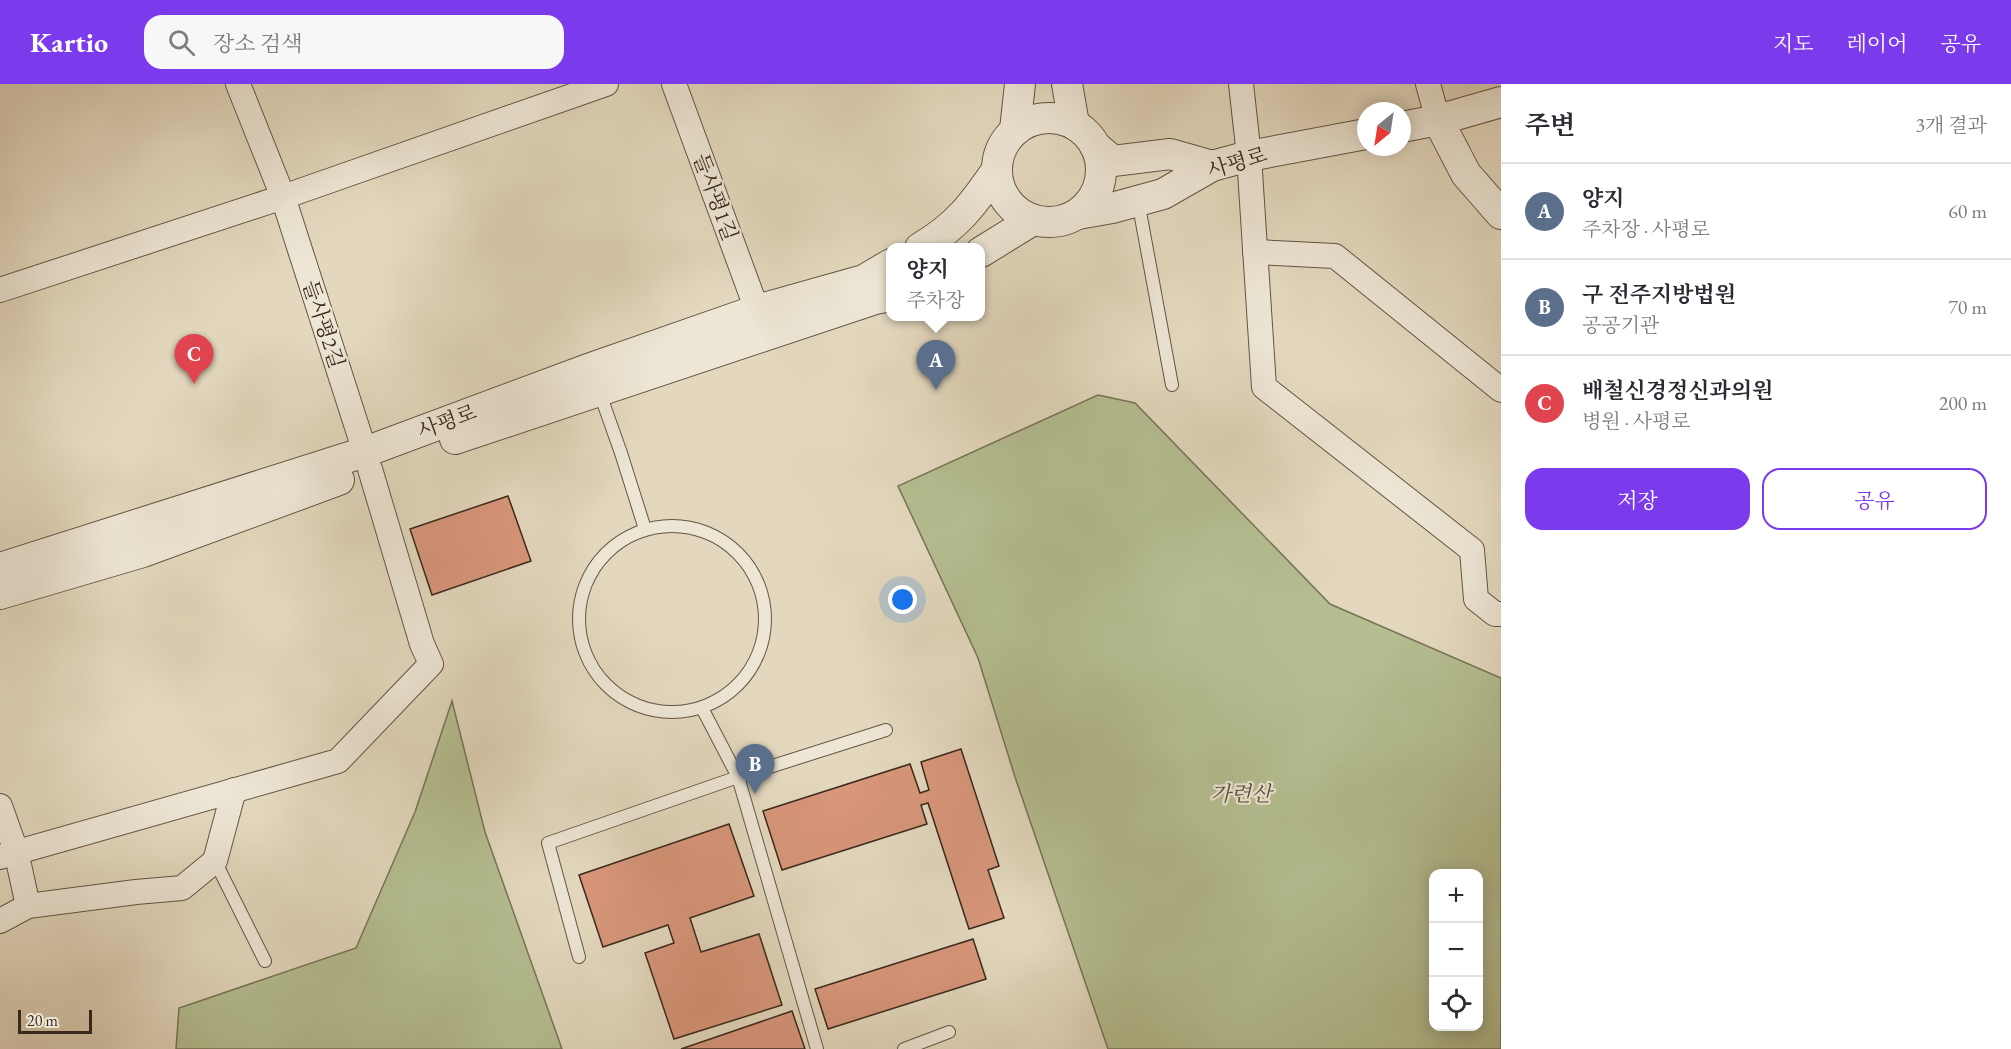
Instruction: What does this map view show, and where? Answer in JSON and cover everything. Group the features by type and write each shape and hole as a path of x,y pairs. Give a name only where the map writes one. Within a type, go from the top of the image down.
{"street":[{"name":"들사평2길","path":"234,790 338,760 431,664 422,644 367,460 283,197 238,84"},
{"path":"0,290 283,197 606,84"},
{"name":"들사평1길","path":"674,84 757,310"},
{"path":"1015,130 1020,84"},
{"path":"1067,84 1074,124"},
{"path":"1241,84 1249,156 1264,387 1472,550 1476,599 1495,615 1501,614"},
{"path":"1428,84 1438,120 1466,174 1501,214"},
{"path":"1411,125 1496,104"},
{"path":"1033,220 1018,213 1007,202 999,187 996,171 998,156 1004,142 1015,130 1028,122 1043,118 1059,119 1074,124 1113,161 1170,154 1212,166"},
{"name":"사평로","path":"1033,220 1048,223 1065,220 1078,214 1112,208 1163,194 1212,166 1249,156 1357,136"},
{"path":"1078,214 1090,204 1101,176 1100,161 1095,146"},
{"path":"928,243 940,236 971,208 996,171"},
{"path":"985,250 1033,220"},
{"path":"1255,252 1335,256 1501,390"},
{"name":"사평로","path":"0,594 143,552 367,460 593,380 757,310 864,280 886,267"},
{"name":"사평로","path":"593,380 886,297"},
{"name":"사평로","path":"0,568 367,460"},
{"path":"8,854 234,790"},
{"path":"0,921 28,906 182,888 215,861 234,790"},
{"path":"0,806 8,854 28,906"}],"lane":[{"path":"1138,201 1172,385"},
{"path":"593,380 645,529"},
{"path":"677,525 704,530 725,541 750,566 765,606 764,639 753,667 725,697 702,708 671,713 643,708 622,698 600,678 582,645 581,598 594,566 614,544 645,529 677,525"},
{"path":"702,708 738,777 817,1049"},
{"path":"579,957 548,843 738,777 886,730"},
{"path":"215,861 266,961"},
{"path":"904,1049 949,1032"}],"green space":[{"name":"가련산","path":"1098,395 1135,403 1330,604 1501,678 1501,1049 1108,1049 1015,777 978,658 898,486"},
{"path":"452,701 485,832 562,1049 176,1049 179,1008 356,948 415,812"}],"building":[{"path":"508,496 531,561 432,595 410,529"},
{"path":"961,749 999,866 988,870 1004,918 969,929 928,803 921,805 927,824 782,870 763,811 910,764 920,793 929,790 921,762"},
{"path":"729,824 754,896 690,918 701,952 759,934 782,1005 674,1039 645,953 674,943 668,925 603,947 579,875"},
{"path":"973,939 986,979 828,1029 815,989"},
{"path":"792,1011 805,1049 681,1049"}],"place":[{"name":"배철신경정신과의원","path":"194,384"},
{"name":"양지","path":"936,390"},
{"name":"구 전주지방법원","path":"755,794"}]}
